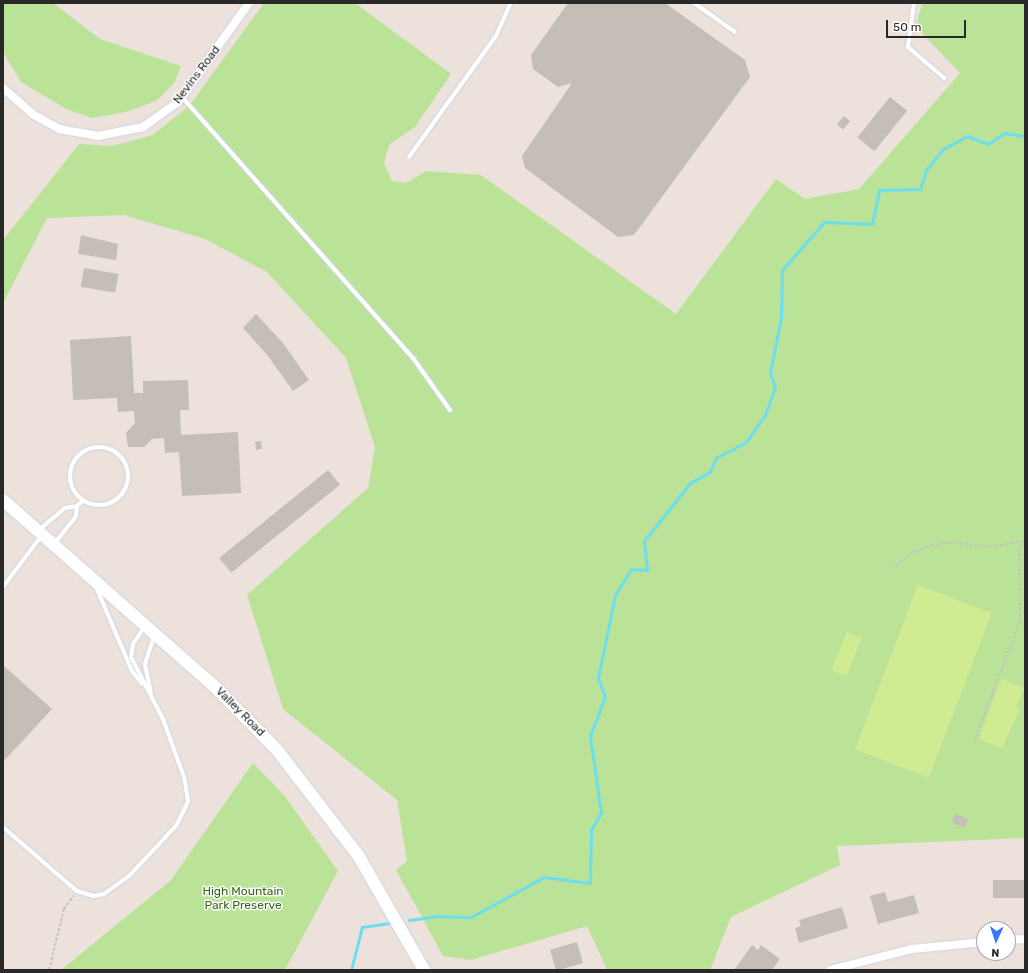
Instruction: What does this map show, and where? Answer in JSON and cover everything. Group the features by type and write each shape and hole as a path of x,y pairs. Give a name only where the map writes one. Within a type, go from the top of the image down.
{"main road":[{"name":"Valley Road","path":"3,500 94,579 247,717 303,780 380,889 424,970"}],"street":[{"name":"Nevins Road","path":"3,88 34,115 59,129 98,136 143,127 164,115 182,97 249,3"},
{"path":"830,970 912,949 976,943"}],"lane":[{"path":"409,157 496,36 511,3"},
{"path":"694,3 735,32"},
{"path":"914,3 908,46 944,78"},
{"path":"182,97 413,358 450,410"},
{"path":"94,448 114,451 126,468 122,494 105,505 83,501 71,483 76,460 94,448"},
{"path":"3,587 40,533 64,508 77,506 83,501"},
{"path":"54,545 76,516 77,506"},
{"path":"94,579 132,671 152,697"},
{"path":"3,827 77,891 93,896 104,894 129,876 176,826 188,801 184,777 152,697 131,657 133,644 145,626"},
{"path":"152,697 145,664 155,635"}],"path":[{"path":"974,742 1020,622 1018,566 1023,541 1025,538"},
{"path":"892,569 911,553 932,545 950,542 990,547 1023,541"},
{"path":"48,970 64,909 77,891"}],"green space":[{"path":"3,3 53,3 100,39 181,66 175,82 156,101 126,112 92,118 66,109 21,82 3,52"},
{"path":"264,3 355,3 451,74 415,127 389,145 384,163 392,181 406,183 426,171 481,175 676,314 776,179 805,199 859,189 960,73 916,27 922,3 1025,3 1025,838 837,846 840,865 731,917 710,970 607,970 587,926 471,960 443,956 396,870 407,861 397,800 283,709 247,595 368,488 375,447 346,358 267,272 205,239 124,215 47,218 3,303 3,240 79,144 112,146 153,135 190,105"},
{"path":"918,585 992,613 929,778 855,749"},
{"path":"847,632 862,638 846,676 832,670"},
{"path":"1001,679 1024,688 1016,708 1020,709 1002,748 979,739"},
{"name":"High Mountain Park Preserve","path":"253,763 284,795 338,871 285,970 61,970 171,880"}],"building":[{"path":"568,3 665,3 745,60 750,77 634,235 618,237 525,168 522,156 572,83 558,87 533,69 531,55"},
{"path":"890,97 907,111 874,151 857,137"},
{"path":"844,116 850,121 843,130 837,124"},
{"path":"81,235 118,244 116,260 78,254"},
{"path":"84,268 118,274 115,293 81,287"},
{"path":"256,314 283,343 309,380 293,391 268,356 243,328"},
{"path":"131,336 134,393 143,393 143,381 188,380 189,410 180,410 181,435 238,432 241,493 182,496 179,452 165,453 164,438 152,439 144,447 128,447 126,433 135,423 134,411 118,412 117,398 73,400 70,340"},
{"path":"261,441 262,449 256,450 255,442"},
{"path":"328,470 340,485 231,573 219,558"},
{"path":"3,665 52,709 3,762"},
{"path":"955,814 968,819 965,827 952,822"},
{"path":"993,880 1025,880 1025,898 993,898"},
{"path":"885,892 888,902 914,895 919,913 878,924 870,896"},
{"path":"842,907 848,928 799,943 795,928 801,926 799,920"},
{"path":"577,942 583,963 556,970 550,950"},
{"path":"752,945 758,950 761,945 780,959 772,970 734,970"}],"waterway":[{"path":"409,920 438,916 471,917 544,877 590,883 591,830 601,813 590,736 605,697 598,678 615,595 631,569 647,570 644,541 690,483 710,472 716,458 746,442 765,415 775,388 770,373 781,318 782,270 824,222 872,224 879,190 920,189 926,170 943,149 967,136 988,144 1005,133 1025,136"},
{"path":"351,970 362,927 390,923"}]}
